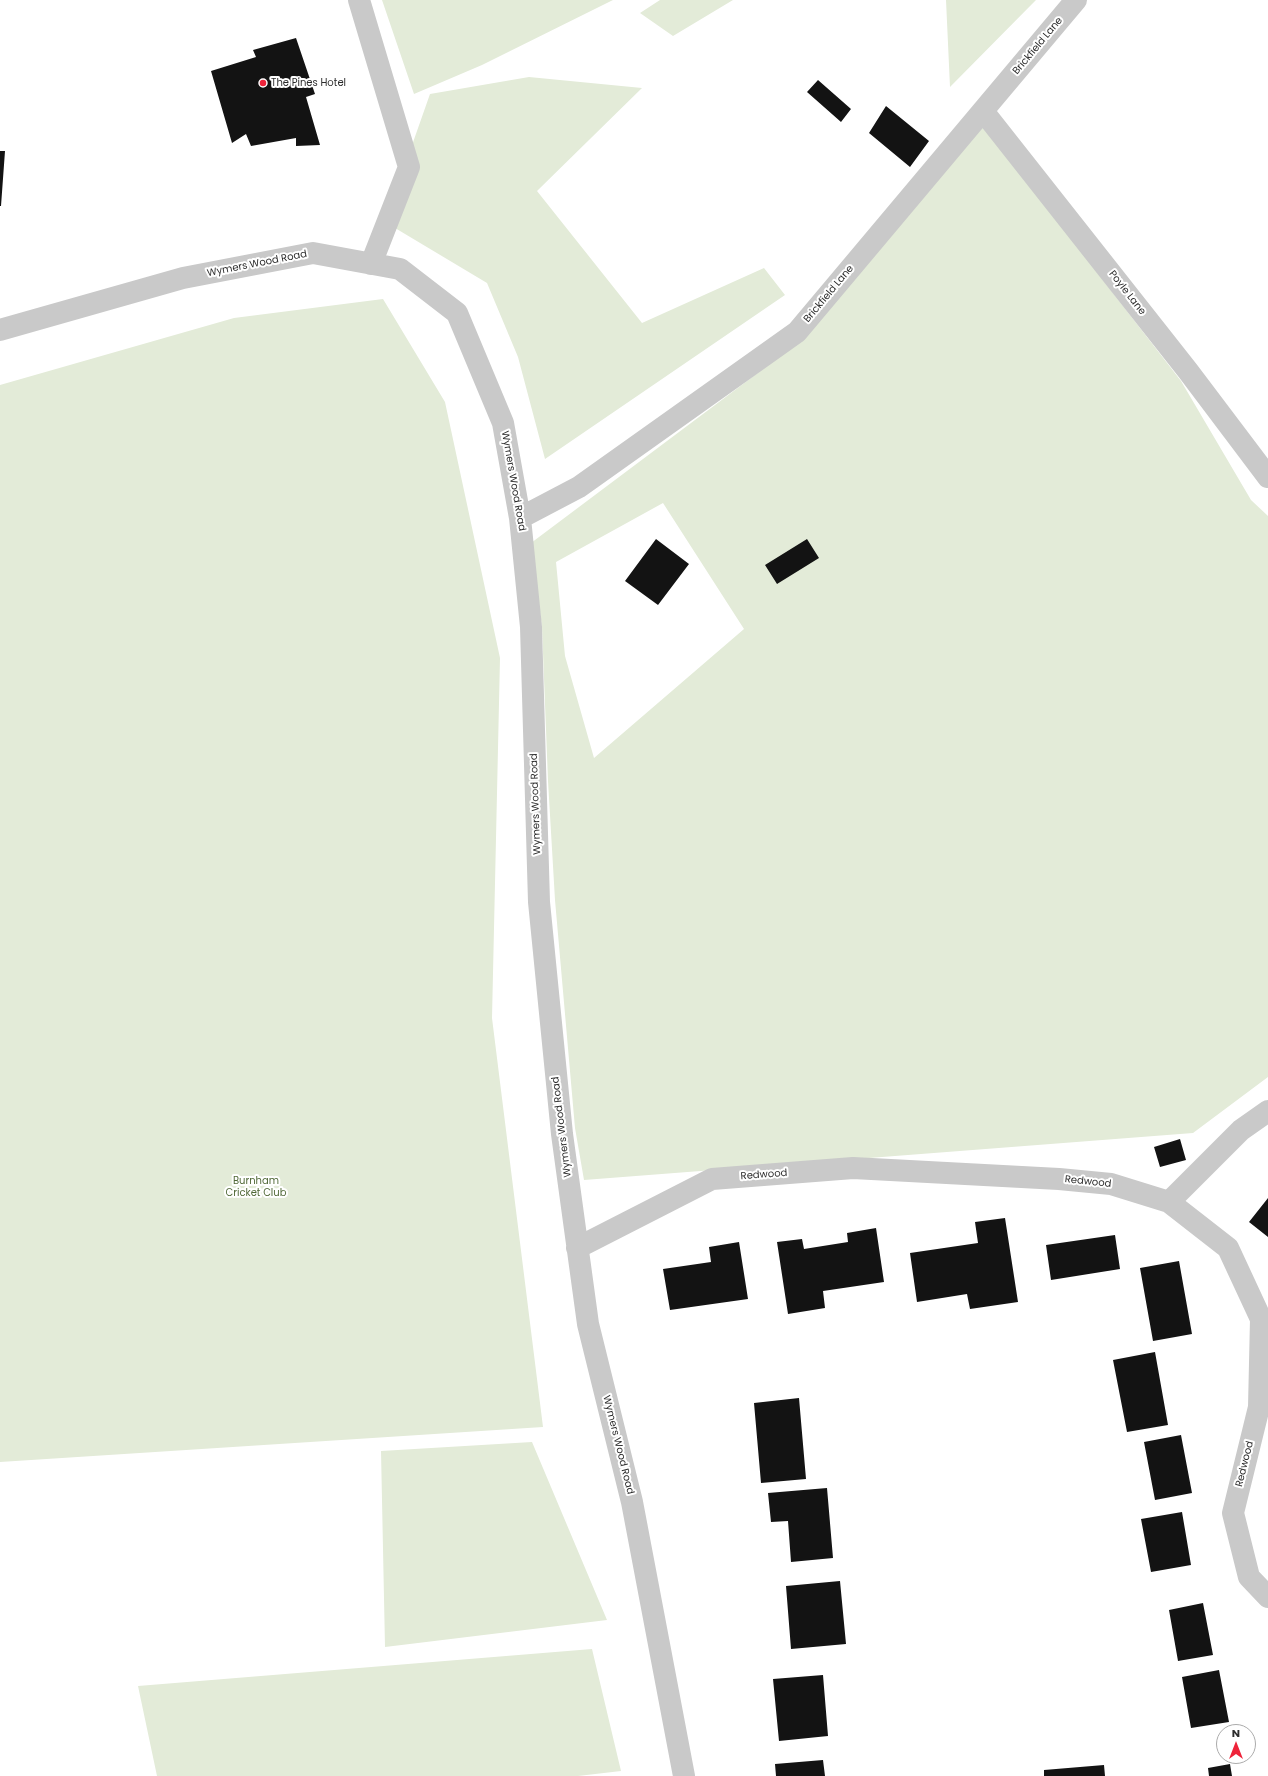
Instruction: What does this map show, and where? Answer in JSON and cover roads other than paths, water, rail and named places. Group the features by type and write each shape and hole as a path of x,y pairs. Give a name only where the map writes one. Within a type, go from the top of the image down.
{"street":[{"path":"359,0 409,167 371,264"},
{"name":"Brickfield Lane","path":"520,518 579,487 797,332 1076,0"},
{"name":"Poyle Lane","path":"983,111 1188,371 1268,477"},
{"name":"Wymers Wood Road","path":"0,330 183,278 313,253 400,269 457,313 503,423 520,518 531,627 539,902 562,1134 588,1324 632,1502 684,1776"},
{"path":"1169,1202 1236,1135 1268,1112"},
{"name":"Redwood","path":"577,1248 712,1179 720,1178 853,1168 1059,1179 1111,1184 1169,1202 1228,1248 1261,1319 1259,1407 1233,1513 1249,1577 1268,1597"}],"place":[{"name":"The Pines Hotel","path":"263,83"}],"park label":[{"name":"Burnham Cricket Club","path":"256,1186"}]}
